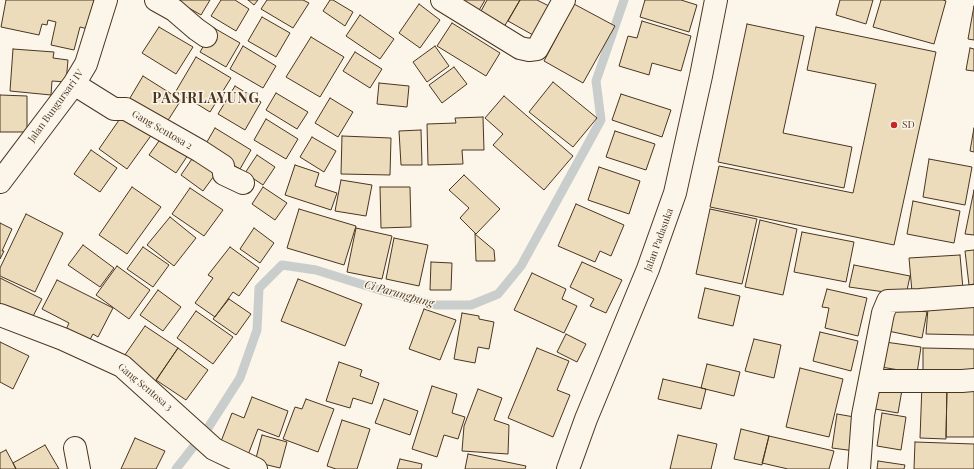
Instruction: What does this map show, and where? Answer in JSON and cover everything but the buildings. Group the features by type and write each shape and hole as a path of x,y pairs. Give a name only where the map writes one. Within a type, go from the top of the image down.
{"street":[{"name":"Jalan Bungursari IV","path":"0,182 74,84 86,64 106,0"},
{"path":"156,0 174,10 206,36"},
{"path":"442,0 520,48 528,50 537,49 564,0"},
{"name":"Jalan Padasuka","path":"568,469 586,419 648,269 675,193 701,76 714,0"},
{"name":"Gang Sentosa 2","path":"74,84 114,109 126,109 200,151 224,166 224,174 243,183"},
{"path":"859,469 863,415 883,313 888,300 920,300 974,296"},
{"name":"Gang Sentosa 3","path":"0,315 63,339 122,366 214,449 256,469"},
{"path":"870,381 974,380"},
{"path":"75,448 79,469"}],"waterway":[{"name":"Ci Parungpung","path":"176,469 208,428 240,378 257,330 259,288 282,265 316,270 383,291 436,305 471,305 498,294 521,266 601,120 596,81 624,0"}],"place":[{"name":"SD","path":"894,125"}],"district":[{"name":"PASIRLAYUNG","path":"206,99"}]}
